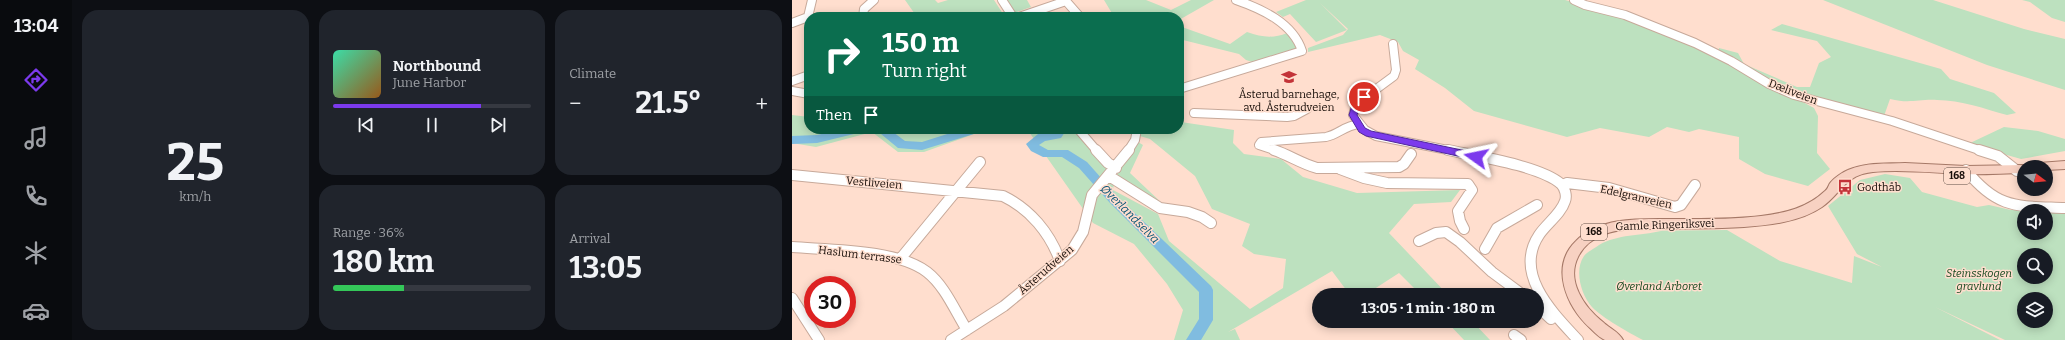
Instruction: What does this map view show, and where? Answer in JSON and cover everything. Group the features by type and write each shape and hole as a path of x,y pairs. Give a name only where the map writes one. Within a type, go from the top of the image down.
{"main road":[{"path":"2053,165 2065,164"},
{"name":"Gamle Ringeriksvei","path":"1616,340 1585,313 1571,291 1568,282 1568,265 1573,251 1594,232 1618,226 1730,223 1774,220 1800,214 1828,195 1840,181 1852,173 1863,170 1890,168 1939,175 1968,173 1996,175 2015,170"}],"street":[{"path":"811,12 812,0"},
{"path":"863,12 874,0"},
{"path":"1002,0 1010,12"},
{"path":"1184,87 1302,51 1302,48 1291,33 1270,14 1236,0"},
{"name":"Dæliveien","path":"1574,0 1584,5 1625,15 1695,43 1731,61 1769,84 1794,94 1903,125 1983,151 2005,160 2015,170"},
{"path":"1034,12 1066,1 1076,12"},
{"path":"792,23 804,19"},
{"path":"1393,44 1396,70 1394,76 1356,104 1353,115 1362,130 1376,136 1529,170 1551,177 1561,185 1566,194 1565,202 1535,240 1531,251 1530,264 1532,279 1544,298 1578,340"},
{"path":"792,81 804,76"},
{"path":"792,91 804,93"},
{"path":"1194,113 1287,117 1294,116 1307,109"},
{"path":"1359,124 1347,126 1335,135 1261,142 1259,145 1288,154 1311,167 1399,166 1404,164 1411,154"},
{"path":"1082,134 1108,163 1116,168"},
{"name":"Åsterudveien","path":"951,340 1004,306 1072,250 1083,232 1090,199 1098,187 1116,168 1131,148 1135,134"},
{"path":"901,258 980,162"},
{"path":"1331,166 1364,178 1387,183 1468,184 1472,190 1471,194 1458,208 1457,212 1464,229"},
{"path":"1968,173 1982,191 1998,201 2025,207 2065,208"},
{"name":"Vestliveien","path":"792,175 990,193 1014,200 1022,206 1054,243 1060,261"},
{"path":"1109,176 1160,208 1188,212 1202,217 1211,223"},
{"name":"Edelgranveien","path":"1567,183 1609,188 1675,207 1681,205 1695,185"},
{"path":"1485,249 1497,228 1537,205"},
{"path":"1419,241 1436,233 1446,232 1460,242 1492,272 1514,288"},
{"name":"Haslum terrasse","path":"792,246 901,258 927,272 967,330"},
{"path":"792,298 819,340"},
{"path":"1544,312 1551,319"}],"green space":[{"path":"905,0 935,0 938,3 948,0 994,0 1002,12 913,12"},
{"path":"1004,0 1027,0 1031,7 1017,12 1010,12"},
{"path":"1104,0 1146,0 1171,10 1191,0 1214,0 1184,17 1184,12 1111,12"},
{"path":"1306,0 1565,0 1633,19 1734,65 1814,108 1818,116 1817,153 1830,169 1808,186 1765,174 1739,159 1739,137 1699,129 1689,132 1667,127 1649,137 1600,128 1567,137 1474,111 1445,88 1415,69 1419,60 1403,51 1398,42 1380,35 1308,52 1308,48 1343,35 1348,29 1320,3 1347,30 1316,42 1290,14 1283,17 1276,12"},
{"path":"1823,0 1933,0 2024,29 2065,39 2065,90 1987,65"},
{"path":"2022,0 2065,0 2065,22 2052,18 2030,2"},
{"path":"1782,24 1941,69 1950,79 1994,93 2016,113 2007,115 1973,105 1946,100 1903,101 1890,99 1884,116 1811,97 1784,88 1718,54 1719,48 1738,53 1744,64 1797,87 1810,87 1819,63 1831,57 1817,41 1771,30"},
{"path":"1184,28 1230,44 1247,32 1267,37 1287,33 1298,50 1252,62 1246,60 1239,54 1184,40"},
{"path":"792,115 804,116 804,134 865,134 816,147 792,143"},
{"path":"1184,122 1234,130 1233,143 1244,154 1281,159 1303,177 1357,193 1460,190 1451,202 1414,204 1389,233 1441,288 1414,288 1399,273 1376,288 1345,288 1332,271 1228,332 1235,329 1240,340 1174,340 1183,310 1167,284 1134,244 1093,223 1031,134 1084,134 1116,170 1113,190 1158,214 1169,241 1250,309 1283,288 1286,259 1254,254 1242,246 1250,224 1212,209 1195,176 1150,139 1140,136 1141,134 1184,134"},
{"path":"2004,127 2038,131 2065,139 2065,151 2021,159 1968,144"},
{"path":"875,134 974,134 924,152 898,152"},
{"path":"1138,142 1143,145 1130,173 1166,207 1116,179 1119,169"},
{"path":"1885,174 1910,178 1922,192 1977,207 1989,205 2017,210 2017,240 2053,240 2053,211 2065,211 2065,340 2005,340 1935,307 2000,340 1643,340 1624,330 1596,311 1588,302 1582,289 1579,268 1584,256 1587,253 1606,241 1661,231 1633,231 1727,230 1780,261 1852,283 1854,256 1882,267 1857,254 1828,206 1860,180"},
{"path":"1453,328 1479,328 1490,340 1464,340"}],"waterway":[{"name":"Øverlandselva","path":"792,140 809,140 841,134"},
{"name":"Øverlandselva","path":"888,134 902,145 922,146 960,134"},
{"name":"Øverlandselva","path":"1058,134 1042,137 1032,144 1035,148 1047,154 1064,153 1083,165 1114,200 1206,290 1206,320 1193,340"}],"place":[{"name":"Åsterud barnehage, avd. Åsterudveien","path":"1289,77"},
{"name":"Godthåb","path":"1845,187"}],"route":[{"path":"1364,97 1356,104 1353,110 1353,115 1362,130 1369,134 1476,157"}],"park label":[{"name":"Steinsskogen gravlund","path":"1979,279"},
{"name":"Øverland Arboret","path":"1659,286"}]}
